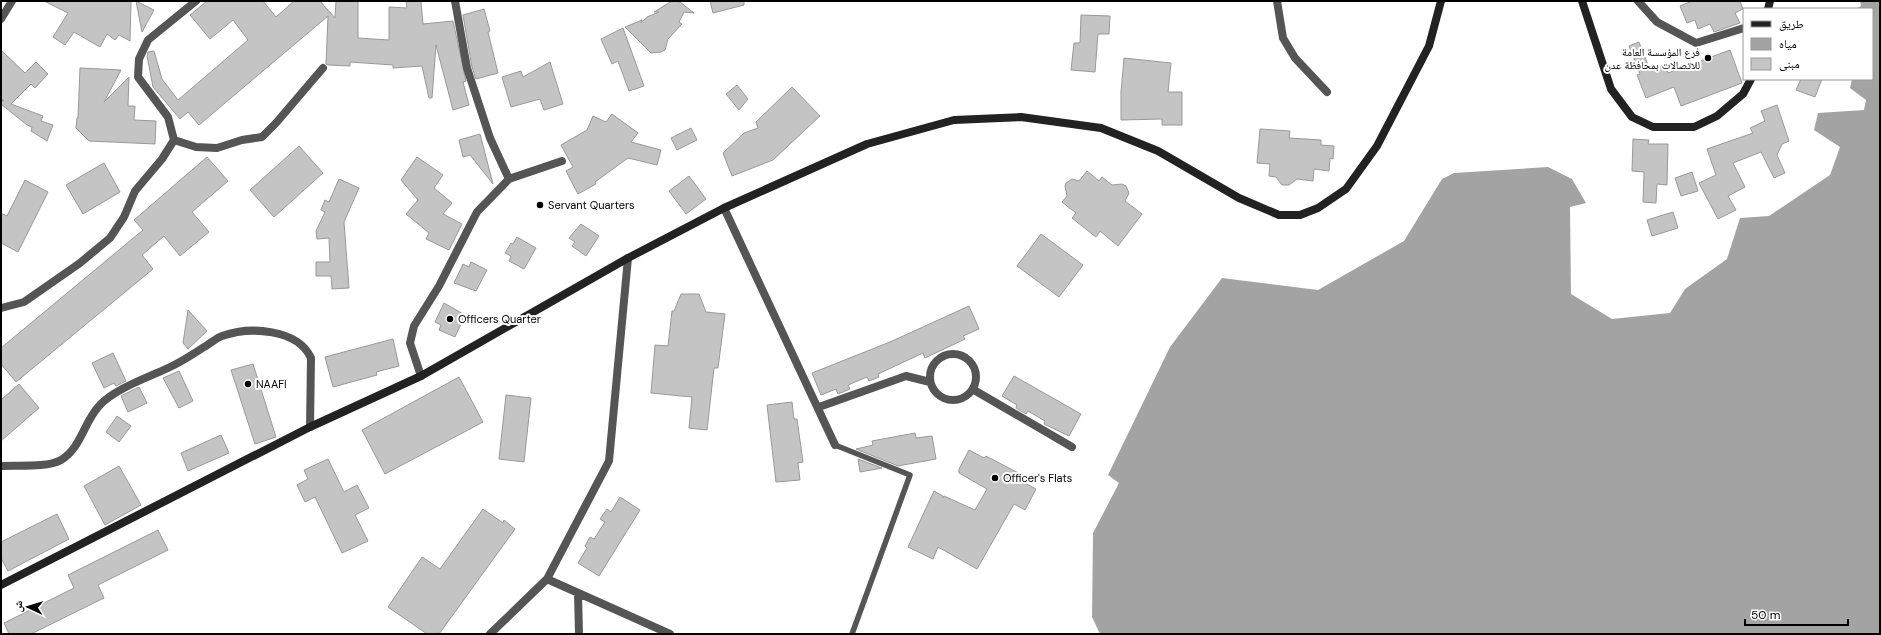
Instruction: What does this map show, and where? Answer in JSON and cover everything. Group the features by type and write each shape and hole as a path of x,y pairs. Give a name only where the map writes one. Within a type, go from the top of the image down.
{"main road":[{"path":"1,585 310,427 421,376 628,258 724,208 867,144 954,120 1021,117 1101,128 1158,151 1239,198 1279,214 1300,215 1318,208 1346,189 1377,146 1429,46 1442,1"},
{"path":"1582,1 1611,89 1632,117 1653,127 1694,127 1717,116 1744,94 1751,80"}],"street":[{"path":"1,19 12,1"},
{"path":"1,308 24,302 80,263 110,238 124,217 135,191 162,159 174,140 168,117 138,78 139,59 148,40 196,1"},
{"path":"455,1 467,68 490,138 509,179"},
{"path":"1277,1 1283,38 1295,58 1327,92"},
{"path":"1638,1 1657,22 1696,43 1743,28"},
{"path":"174,140 196,147 217,148 242,140 262,137 323,68"},
{"path":"421,376 410,343 414,326 439,286 477,212 509,179 562,161"},
{"path":"724,208 819,407 835,445"},
{"path":"490,634 547,578 609,461 628,258"},
{"path":"1,466 40,465 60,461 72,452 98,406 110,396 182,362 222,336 248,331 281,334 292,337 307,349 311,358 310,427"},
{"path":"819,407 906,376 930,382 940,397 958,401 974,390 977,372 966,357 948,353 933,364 930,382"},
{"path":"974,390 1072,447"},
{"path":"547,578 578,594 670,634"},
{"path":"578,594 579,634"}],"lane":[{"path":"835,445 910,475 852,634"}],"water":[{"path":"1860,1 1880,1 1880,634 1100,634 1092,617 1093,533 1119,483 1108,475 1170,347 1222,278 1318,290 1404,241 1442,179 1454,173 1548,167 1572,179 1586,203 1570,207 1571,294 1612,319 1670,313 1685,289 1727,259 1740,218 1769,216 1830,175 1840,147 1814,130 1818,113 1864,110 1866,100 1850,88 1852,80 1873,80 1873,8 1858,8 1861,6"}],"building":[{"path":"44,1 131,1 130,41 119,35 115,40 107,34 100,47 74,32 65,45 53,37 68,13"},
{"path":"136,1 154,10 142,32"},
{"path":"207,1 263,1 276,17 294,1 320,1 335,18 336,1 358,1 358,38 389,40 389,7 407,8 406,1 421,1 423,24 453,21 466,81 463,82 469,105 453,110 436,45 432,98 429,98 422,66 393,68 393,65 350,62 350,66 326,64 328,16 199,125 188,112 180,119 153,87 147,56 148,52 154,51 162,79 178,100 248,40 233,20 210,39 190,15"},
{"path":"672,1 680,2 694,13 684,12 679,22 682,24 668,39 665,50 651,53 625,27 642,20 641,23 647,17 659,12 654,12"},
{"path":"710,1 744,1 744,5 713,13"},
{"path":"1692,1 1740,1 1743,9 1735,13 1740,23 1714,32 1710,24 1698,29 1695,20 1687,23 1680,6"},
{"path":"484,9 498,73 476,79 472,67 463,15"},
{"path":"1081,15 1110,16 1109,34 1098,34 1095,72 1071,70 1074,43 1080,43"},
{"path":"623,28 644,86 629,91 618,61 612,64 601,39"},
{"path":"1639,42 1650,70 1665,65 1668,73 1730,50 1742,83 1681,106 1674,87 1646,98 1637,75 1640,74 1629,46"},
{"path":"1,50 25,73 36,62 48,74 35,88 31,84 11,104 43,116 41,121 53,125 47,141 31,131 32,127 27,125 1,104 1,100 4,101 1,98"},
{"path":"1124,58 1171,63 1168,92 1182,92 1182,125 1162,125 1162,119 1121,120 1121,92"},
{"path":"550,62 563,104 544,110 540,99 511,107 502,77 521,71 523,77"},
{"path":"80,68 121,70 104,102 129,77 128,106 135,106 134,120 156,121 155,144 89,141 76,128 78,118"},
{"path":"1801,80 1822,80 1815,97 1796,90"},
{"path":"737,85 748,99 739,110 726,94"},
{"path":"792,87 820,116 773,160 732,176 723,153 744,133 758,128 756,122"},
{"path":"1777,105 1789,141 1782,144 1777,155 1785,173 1774,178 1761,152 1733,163 1745,187 1728,196 1736,210 1718,219 1699,183 1716,175 1707,149 1753,133 1750,128 1765,121 1761,111"},
{"path":"612,114 638,133 631,142 661,150 657,165 628,158 595,182 596,184 578,194 566,171 573,167 561,145 587,130 593,116 606,122"},
{"path":"691,128 697,140 677,150 671,138"},
{"path":"1260,129 1290,131 1289,138 1321,140 1321,145 1334,146 1333,159 1330,158 1329,171 1314,169 1313,181 1297,179 1289,185 1282,185 1276,177 1269,176 1270,164 1257,163"},
{"path":"480,134 493,184 470,155 463,157 459,140"},
{"path":"1633,139 1649,140 1648,144 1668,144 1667,185 1657,184 1656,203 1643,202 1644,172 1632,171"},
{"path":"299,146 323,173 274,217 250,190"},
{"path":"207,157 228,181 192,212 209,232 180,256 164,236 142,255 153,269 16,382 1,364 1,348 143,230 134,220"},
{"path":"417,157 443,175 434,188 452,203 443,214 462,224 449,250 426,239 429,233 406,214 418,200 401,180"},
{"path":"104,163 120,192 83,214 66,185"},
{"path":"1087,171 1099,181 1102,177 1112,185 1122,184 1126,186 1129,193 1125,201 1142,214 1118,246 1100,231 1096,237 1072,218 1076,213 1062,202 1067,196 1065,186 1066,183 1072,179 1079,181"},
{"path":"1692,172 1698,191 1681,196 1675,178"},
{"path":"689,176 706,199 686,214 669,191"},
{"path":"339,179 359,188 344,222 349,288 332,289 331,276 316,276 316,262 330,262 329,238 317,239 316,231 325,212 321,210 325,200 329,202"},
{"path":"25,180 48,192 18,252 1,243 1,213 7,216"},
{"path":"1673,212 1678,228 1652,236 1647,220"},
{"path":"581,224 599,236 586,256 572,246 575,242 569,238"},
{"path":"1041,234 1083,265 1059,297 1017,266"},
{"path":"517,237 536,248 524,269 509,261 511,256 505,253"},
{"name":"Officers Quarter","path":"471,262 487,270 476,291 454,283 463,264 469,267"},
{"path":"681,294 699,294 706,312 725,314 718,368 714,368 707,430 689,428 692,397 651,393 655,345 668,346 672,311 674,311"},
{"name":"Officers Quarter","path":"444,303 465,315 455,337 439,330 441,325 435,322"},
{"path":"969,306 979,329 963,336 965,339 925,358 923,353 878,374 879,377 869,381 867,377 848,385 850,389 838,394 836,389 821,395 812,373 890,342"},
{"path":"188,310 207,331 188,349 183,343"},
{"path":"393,339 399,366 376,372 377,375 333,387 325,357"},
{"path":"113,353 126,381 116,386 114,383 104,388 92,363"},
{"path":"253,364 276,437 255,444 231,370"},
{"path":"179,371 193,401 179,408 163,378"},
{"path":"1014,376 1081,414 1069,436 1044,424 1045,421 1028,411 1026,414 1016,408 1017,405 1002,396"},
{"path":"459,377 483,422 385,474 362,430"},
{"path":"19,384 39,408 1,441 1,400"},
{"path":"139,387 147,403 128,412 121,396"},
{"path":"506,395 531,398 524,462 499,459"},
{"path":"792,402 794,419 797,419 803,462 798,463 800,480 776,482 767,405"},
{"path":"117,416 131,426 119,442 106,432"},
{"path":"915,433 916,438 932,436 936,459 898,466 856,449 873,445 872,441"},
{"path":"221,435 229,453 188,471 181,453"},
{"path":"969,450 984,458 986,456 1024,476 1021,481 1036,489 1025,510 1014,504 977,569 938,547 933,559 908,547 934,491 943,496 943,498 944,496 975,510 987,489 959,473 959,469"},
{"path":"328,459 344,492 357,485 369,508 355,515 368,541 342,553 315,497 305,502 297,485 308,479 304,470"},
{"path":"858,459 882,468 860,472"},
{"path":"119,466 141,505 105,525 84,486"},
{"path":"620,497 640,510 599,576 578,563 587,548 585,546 590,537 594,539 605,522 600,519 607,509 611,512"},
{"path":"483,509 503,523 504,520 515,529 439,634 427,634 388,607 422,557 440,569"},
{"path":"57,514 69,539 8,571 1,558 1,542"},
{"path":"158,530 168,550 98,585 104,598 31,634 9,634 4,623 74,588 68,575"}],"place":[{"name":"فرع المؤسسة العامة للاتصالات بمحافظة عدن","path":"1708,58"},
{"name":"Servant Quarters","path":"540,205"},
{"name":"Officers Quarter","path":"450,319"},
{"name":"NAAFI","path":"248,384"},
{"name":"Officer's Flats","path":"995,478"}]}
